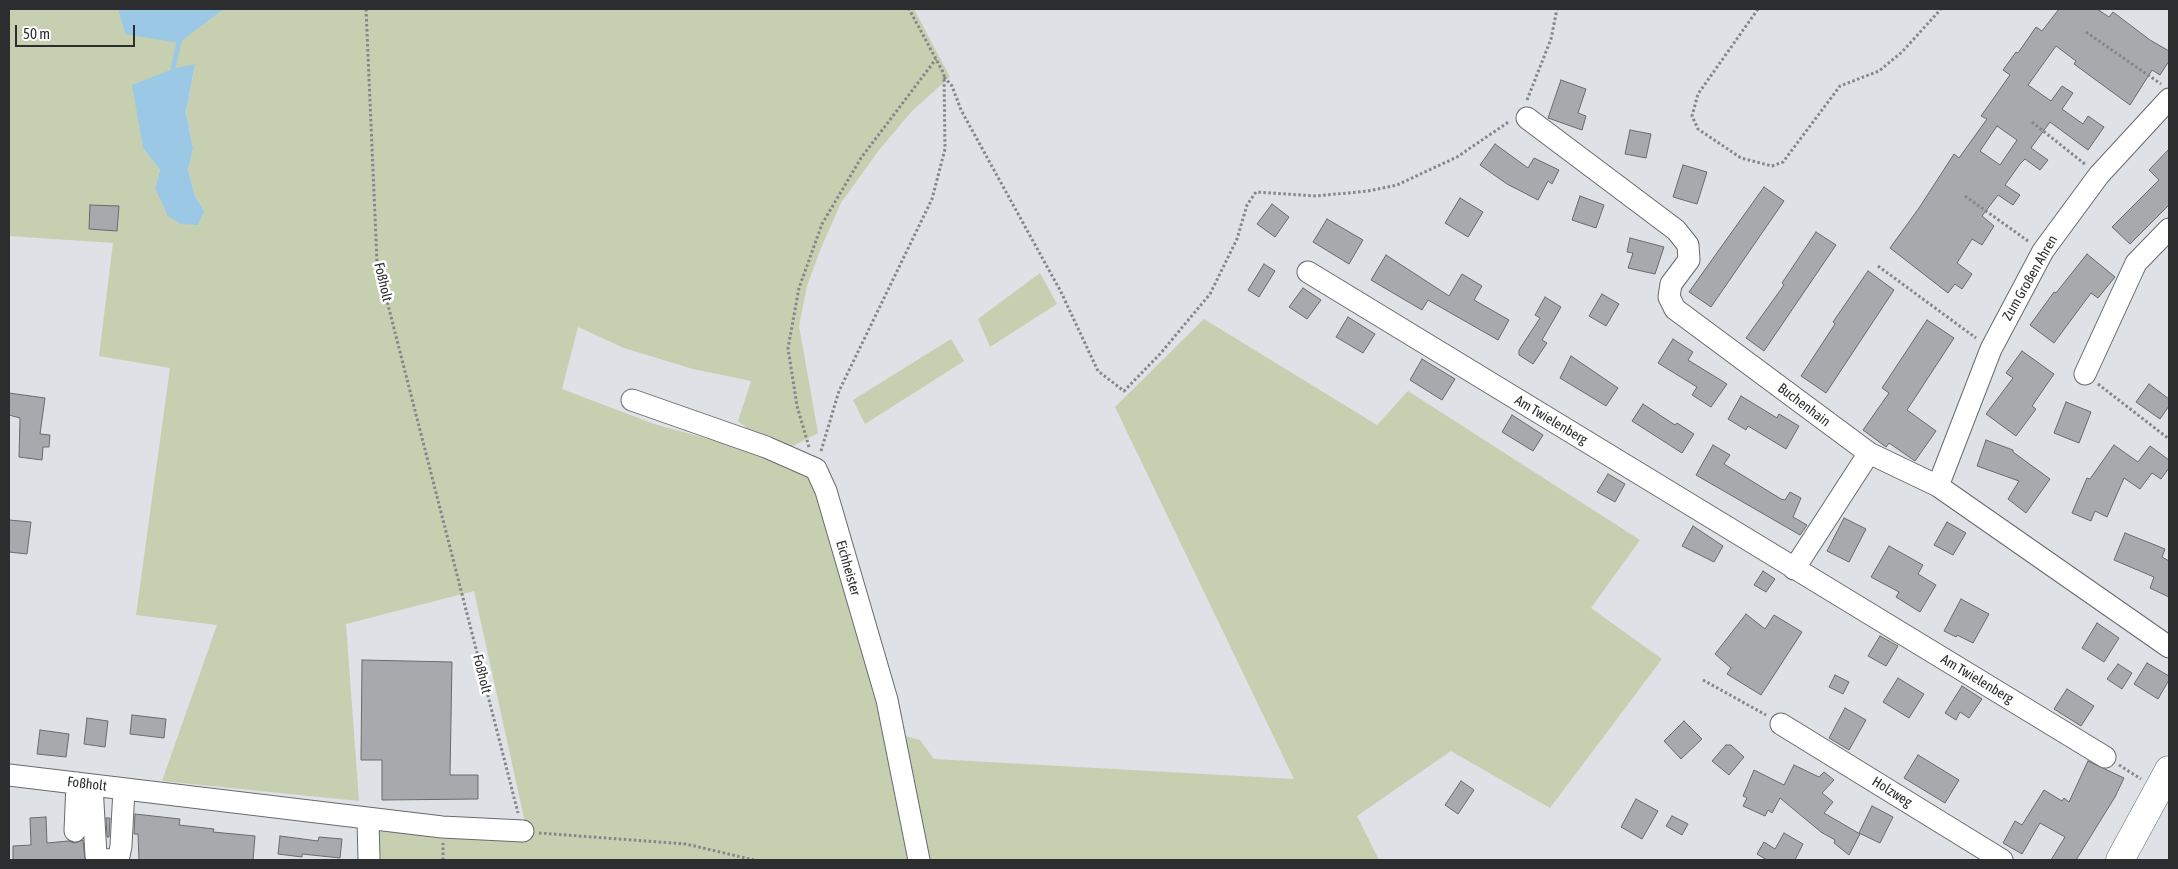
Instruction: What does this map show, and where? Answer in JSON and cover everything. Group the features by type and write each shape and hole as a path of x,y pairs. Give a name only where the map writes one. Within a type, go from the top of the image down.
{"main road":[{"path":"2120,860 2164,780"}],"street":[{"name":"Zum Großen Ahren","path":"1938,486 1991,349 2043,251 2099,175 2166,92"},
{"name":"Buchenhain","path":"1524,116 1676,230 1688,245 1689,260 1671,284 1669,297 1675,309 1869,453 1938,486 2169,647"},
{"path":"2085,374 2136,263 2169,229"},
{"name":"Am Twielenberg","path":"1308,272 2105,757"},
{"path":"632,400 766,447 816,469"},
{"path":"1794,569 1869,453"},
{"name":"Eichheister","path":"816,469 826,492 887,700 919,860"},
{"name":"Holzweg","path":"1781,724 2002,860"},
{"name":"Foßholt","path":"9,775 442,827 523,832"},
{"path":"74,831 84,784"},
{"path":"84,784 96,856 99,859 112,860 119,856 124,789"},
{"path":"368,818 369,860"}],"path":[{"name":"Foßholt","path":"366,9 377,262 523,832"},
{"path":"909,9 944,77 952,86 961,110 1061,292 1098,371 1124,391 1160,354 1210,294 1237,239 1247,205 1256,192 1316,196 1368,191 1397,185 1457,157 1524,116 1551,39 1557,9"},
{"path":"1758,9 1698,94 1692,116 1698,129 1741,158 1772,166 1783,162 1840,86 1879,71 1902,52 1941,9"},
{"path":"2086,32 2166,92"},
{"path":"816,469 797,406 788,348 799,288 826,216 861,158 936,59"},
{"path":"816,469 839,391 932,199 945,149 944,77"},
{"path":"2032,122 2099,175"},
{"path":"1965,196 2043,251"},
{"path":"1878,266 1991,349"},
{"path":"2085,374 2169,439"},
{"path":"1703,680 1781,724"},
{"path":"2105,757 2164,780"},
{"path":"523,832 686,844 754,860"}],"green space":[{"path":"9,9 118,9 125,34 222,9 914,9 950,77 912,111 879,150 841,203 821,248 807,286 799,326 818,433 789,448 752,432 738,421 751,381 693,369 624,348 578,327 562,389 654,424 741,448 809,475 822,496 883,730 920,740 934,759 1294,779 1115,407 1204,319 1377,425 1408,391 1640,540 1591,608 1662,659 1550,808 1451,751 1357,816 1379,860 360,860 360,825 528,836 474,591 346,624 359,801 162,781 217,625 136,615 170,368 99,356 113,243 9,236","holes":["195,64 186,112 193,149 188,170 195,196 204,211 155,188 160,170 143,148"]},
{"path":"1040,273 1057,304 990,347 978,319"},
{"path":"951,339 964,361 865,424 853,400"}],"water":[{"path":"118,9 222,10 179,43 125,34"},
{"path":"195,64 186,112 193,149 188,170 195,196 204,211 198,225 181,224 168,216 155,188 160,170 143,148 132,85 173,69"}],"building":[{"path":"2059,9 2097,9 2109,17 2113,12 2150,40 2169,51 2169,61 2160,75 2152,70 2130,105 2074,64 2076,61 2056,46 2028,85 2051,101 2062,86 2073,93 2062,109 2083,124 2088,116 2104,127 2088,150 2050,122 2031,148 2048,160 2040,170 2025,159 2020,164 2005,185 2020,195 2013,205 1998,195 1982,216 1994,226 1982,245 1972,239 1957,263 1972,274 1962,289 1955,284 1948,293 1890,248 1954,154 1959,158 1987,119 1981,116 2010,75 2003,70 2016,52 2018,53 2036,27 2042,31","holes":["1997,126 2017,140 2000,165 1980,151"]},
{"path":"1561,80 1586,89 1578,113 1586,116 1582,130 1548,118"},
{"path":"1630,130 1651,134 1646,158 1625,154"},
{"path":"1495,144 1528,168 1534,158 1559,170 1552,184 1548,181 1538,200 1507,184 1480,165"},
{"path":"2169,149 2169,205 2130,244 2112,227 2159,180 2149,170"},
{"path":"1683,165 1707,172 1697,204 1673,197"},
{"path":"1764,187 1784,201 1711,307 1689,292"},
{"path":"1580,196 1604,205 1596,228 1572,220"},
{"path":"1460,198 1483,212 1468,237 1445,223"},
{"path":"1272,204 1289,217 1275,237 1257,224"},
{"path":"90,205 119,206 117,231 89,229"},
{"path":"1327,219 1363,240 1349,264 1313,242"},
{"path":"1816,232 1836,245 1764,351 1746,338 1784,285 1782,283"},
{"path":"1630,238 1664,247 1655,274 1628,268 1633,253 1627,252"},
{"path":"2087,254 2115,277 2098,298 2091,293 2054,343 2030,325 2054,292 2056,293"},
{"path":"1386,255 1449,296 1462,274 1482,286 1474,300 1509,320 1498,340 1428,300 1422,310 1371,280"},
{"path":"1264,264 1275,271 1259,297 1248,290"},
{"path":"1868,271 1894,290 1826,393 1801,376 1835,324 1833,322"},
{"path":"1303,288 1321,300 1307,319 1289,307"},
{"path":"1602,294 1619,304 1606,326 1589,316"},
{"path":"1545,297 1561,307 1542,340 1547,343 1533,364 1519,355 1519,350 1540,318 1535,315"},
{"path":"1348,317 1375,334 1363,353 1336,337"},
{"path":"1927,320 1954,338 1907,410 1936,431 1915,461 1889,443 1886,447 1863,430 1889,393 1882,388"},
{"path":"1673,339 1693,352 1688,360 1727,384 1711,407 1692,395 1697,387 1658,363"},
{"path":"2022,351 2054,374 2032,406 2036,409 2016,436 1986,414 2013,378 2006,373"},
{"path":"1571,356 1618,388 1606,406 1560,378"},
{"path":"1422,359 1455,379 1442,400 1410,380"},
{"path":"2149,384 2169,399 2169,406 2160,419 2136,402"},
{"path":"9,393 45,398 40,434 50,435 49,447 43,447 42,460 19,457 20,418 9,415"},
{"path":"1741,396 1777,418 1779,414 1799,426 1786,449 1748,426 1746,430 1728,419"},
{"path":"2066,402 2091,412 2079,443 2054,433"},
{"path":"1643,404 1675,425 1677,423 1694,434 1682,453 1632,421"},
{"path":"1512,415 1543,435 1533,451 1502,432"},
{"path":"1986,440 2013,450 2013,452 2050,479 2026,513 2008,499 2019,481 1977,466"},
{"path":"1713,445 1730,455 1724,464 1781,499 1785,500 1790,492 1801,498 1793,517 1807,525 1800,535 1696,475"},
{"path":"2114,445 2138,462 2150,446 2169,460 2169,468 2161,479 2152,473 2140,489 2124,478 2107,517 2095,511 2091,521 2072,513 2087,478 2090,479"},
{"path":"1608,474 1625,484 1615,502 1597,492"},
{"path":"1844,518 1866,529 1849,562 1827,551"},
{"path":"9,520 31,522 27,554 9,552"},
{"path":"1947,522 1966,533 1953,555 1934,545"},
{"path":"1693,526 1723,546 1714,562 1682,546"},
{"path":"2125,533 2165,549 2162,557 2169,561 2169,597 2150,588 2154,577 2114,560"},
{"path":"1889,546 1923,565 1918,574 1936,585 1920,612 1896,597 1899,592 1871,577"},
{"path":"1763,571 1775,579 1766,592 1754,585"},
{"path":"1961,599 1989,614 1973,643 1944,631"},
{"path":"1746,614 1765,629 1774,615 1802,632 1761,695 1727,674 1731,668 1715,654"},
{"path":"2097,623 2119,638 2104,662 2082,648"},
{"path":"1880,636 1898,646 1886,666 1868,656"},
{"path":"362,660 452,662 450,775 478,775 478,799 382,800 382,760 361,760"},
{"path":"2147,663 2169,676 2169,680 2158,699 2134,684"},
{"path":"2118,664 2132,673 2122,689 2107,679"},
{"path":"1835,675 1849,682 1843,694 1829,687"},
{"path":"1898,678 1924,694 1909,718 1883,702"},
{"path":"1962,686 1982,699 1969,718 1960,712 1956,720 1945,713"},
{"path":"2067,689 2094,706 2081,726 2054,709"},
{"path":"1845,708 1866,720 1849,750 1829,738"},
{"path":"132,715 166,719 164,738 130,734"},
{"path":"87,718 108,721 105,747 84,744"},
{"path":"1684,721 1702,739 1681,759 1664,741"},
{"path":"40,730 69,734 66,757 37,754"},
{"path":"1726,745 1731,745 1744,757 1729,775 1712,761"},
{"path":"1918,755 1959,780 1945,803 1904,778"},
{"path":"2088,761 2124,778 2115,797 2076,860 2051,860 2065,837 2040,823 2022,854 2003,843 2015,821 2022,825 2044,790 2062,801 2064,798 2069,802"},
{"path":"1794,765 1819,777 1824,772 1834,780 1822,793 1833,802 1824,813 1860,834 1849,855 1834,843 1835,840 1821,832 1780,798 1772,813 1768,810 1765,816 1743,806 1747,798 1743,796 1754,770 1784,785"},
{"path":"1461,781 1474,790 1458,814 1445,805"},
{"path":"1636,799 1658,811 1642,839 1621,827"},
{"path":"1872,806 1893,817 1880,843 1859,833"},
{"path":"135,814 180,819 179,825 214,829 213,832 255,836 253,860 139,860 138,834 134,834"},
{"path":"1672,816 1688,824 1682,835 1666,826"},
{"path":"46,817 47,843 68,841 75,843 83,840 85,860 13,860 13,846 31,845 30,818"},
{"path":"106,818 110,818 109,837 107,837"},
{"path":"1784,833 1803,844 1795,860 1767,860 1757,854 1764,842 1775,849"},
{"path":"280,836 318,841 319,837 342,839 340,858 302,854 302,857 278,854"}],"waterway":[{"path":"173,69 180,38"}]}
